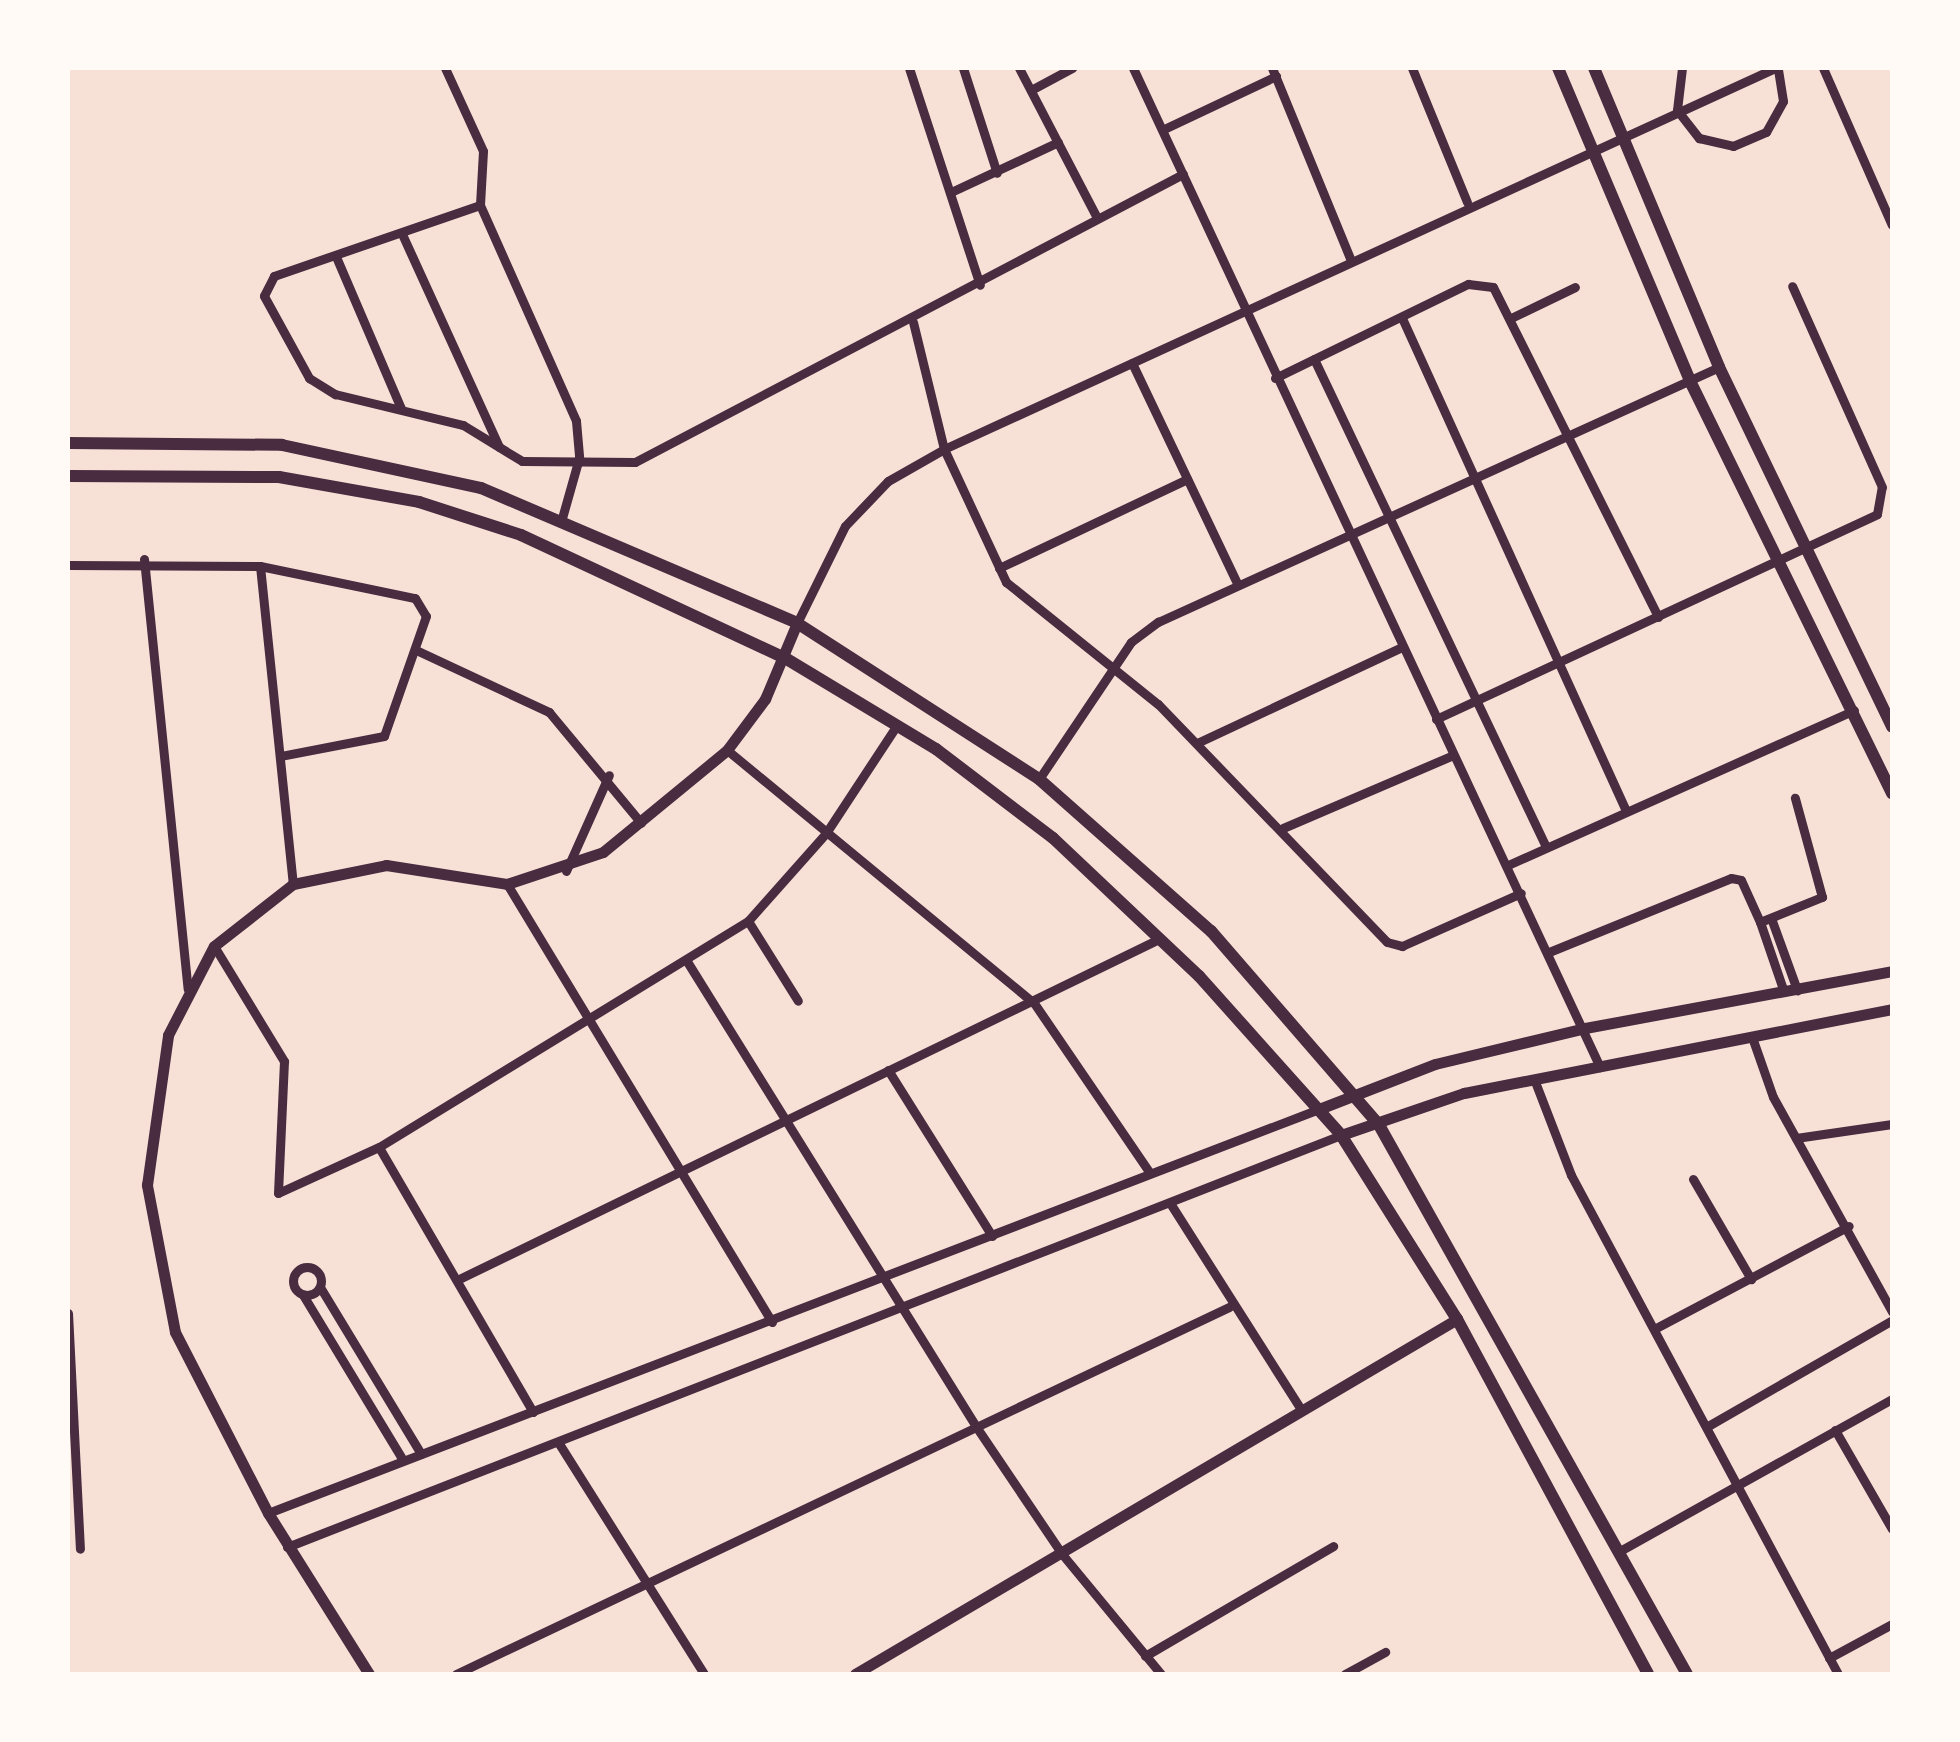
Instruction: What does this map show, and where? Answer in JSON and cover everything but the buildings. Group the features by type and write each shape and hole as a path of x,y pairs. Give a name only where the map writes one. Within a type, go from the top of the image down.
{"main road":[{"path":"1558,68 1691,383 1856,708 1892,793"},
{"path":"1594,68 1719,367 1892,726"},
{"path":"68,443 356,454 562,518 798,623 1039,779 1210,931 1379,1125 1687,1674"},
{"path":"68,476 279,477 420,502 544,544 786,658 897,725 1053,838 1159,938 1342,1135 1457,1320 1648,1674"}],"street":[{"path":"446,68 483,151 480,206 569,400 579,458 562,518"},
{"path":"909,68 980,286"},
{"path":"964,68 997,173"},
{"path":"1019,68 1097,218"},
{"path":"1031,90 1072,68"},
{"path":"1133,68 1164,129 1244,315 1522,893 1600,1067"},
{"path":"1412,68 1467,202"},
{"path":"369,1674 268,1513 176,1332 146,1184 152,1100 188,989 214,946 293,884 386,866 507,884 566,870 643,825 727,750 786,658 798,623 845,526 888,481 944,449 1244,315 1467,202 1677,110 1777,68 1783,101 1766,132 1733,146 1699,138 1677,110 1682,68"},
{"path":"1822,68 1892,225"},
{"path":"1164,129 1274,72 1350,258"},
{"path":"951,192 1058,142"},
{"path":"480,206 337,259 274,276 264,296 308,378 462,425 500,450 536,464 579,458 645,460 913,322 1183,174"},
{"path":"402,234 500,450"},
{"path":"337,259 401,408"},
{"path":"1275,378 1481,284 1511,318 1658,617"},
{"path":"1792,286 1883,506 1892,513"},
{"path":"1511,318 1576,287"},
{"path":"1402,318 1481,481 1626,811"},
{"path":"913,322 944,449 998,568 1018,595 1116,671 1197,743 1393,946 1522,893"},
{"path":"1314,360 1546,847"},
{"path":"1132,363 1238,585"},
{"path":"1039,779 1144,632 1238,585 1351,540 1481,481 1719,367"},
{"path":"998,568 1187,479"},
{"path":"1436,719 1780,561 1883,506"},
{"path":"144,559 188,989"},
{"path":"68,565 144,559 260,566 415,598 426,616 380,739 280,756"},
{"path":"260,566 293,884"},
{"path":"1197,743 1402,647"},
{"path":"416,650 512,688 609,776 643,825"},
{"path":"1508,866 1856,708"},
{"path":"214,946 284,1060 278,1193 379,1147 688,963 748,921 826,832 897,725"},
{"path":"727,750 1034,1003 1150,1173"},
{"path":"1283,828 1453,754"},
{"path":"566,870 609,776"},
{"path":"1760,922 1826,892 1795,798"},
{"path":"1549,952 1731,878 1742,880 1791,991"},
{"path":"507,884 772,1322"},
{"path":"1770,918 1791,991"},
{"path":"748,921 798,1002"},
{"path":"457,1280 783,1118 1034,1003 1159,938"},
{"path":"688,963 977,1428 1062,1554 1161,1674"},
{"path":"268,1513 882,1280 1435,1064 1585,1028 1892,971"},
{"path":"288,1547 897,1304 1342,1135 1534,1079 1753,1040 1892,1009"},
{"path":"1708,1426 1892,1316 1849,1226 1796,1138 1753,1040"},
{"path":"888,1070 992,1236"},
{"path":"1534,1079 1571,1175 1838,1674"},
{"path":"1796,1138 1892,1124"},
{"path":"379,1147 533,1412"},
{"path":"1693,1179 1752,1280"},
{"path":"1170,1203 1229,1307 1302,1411"},
{"path":"1656,1328 1849,1226"},
{"path":"404,1460 292,1280 301,1268 315,1269 320,1287 421,1454"},
{"path":"303,1295 320,1287"},
{"path":"456,1674 1229,1307"},
{"path":"68,1313 80,1549"},
{"path":"855,1674 1457,1320"},
{"path":"339,1354 355,1344"},
{"path":"1618,1552 1892,1399"},
{"path":"1835,1430 1892,1528"},
{"path":"558,1442 650,1582 704,1674"},
{"path":"1145,1656 1333,1546"},
{"path":"1829,1658 1892,1624"},
{"path":"1345,1674 1385,1652"}]}
